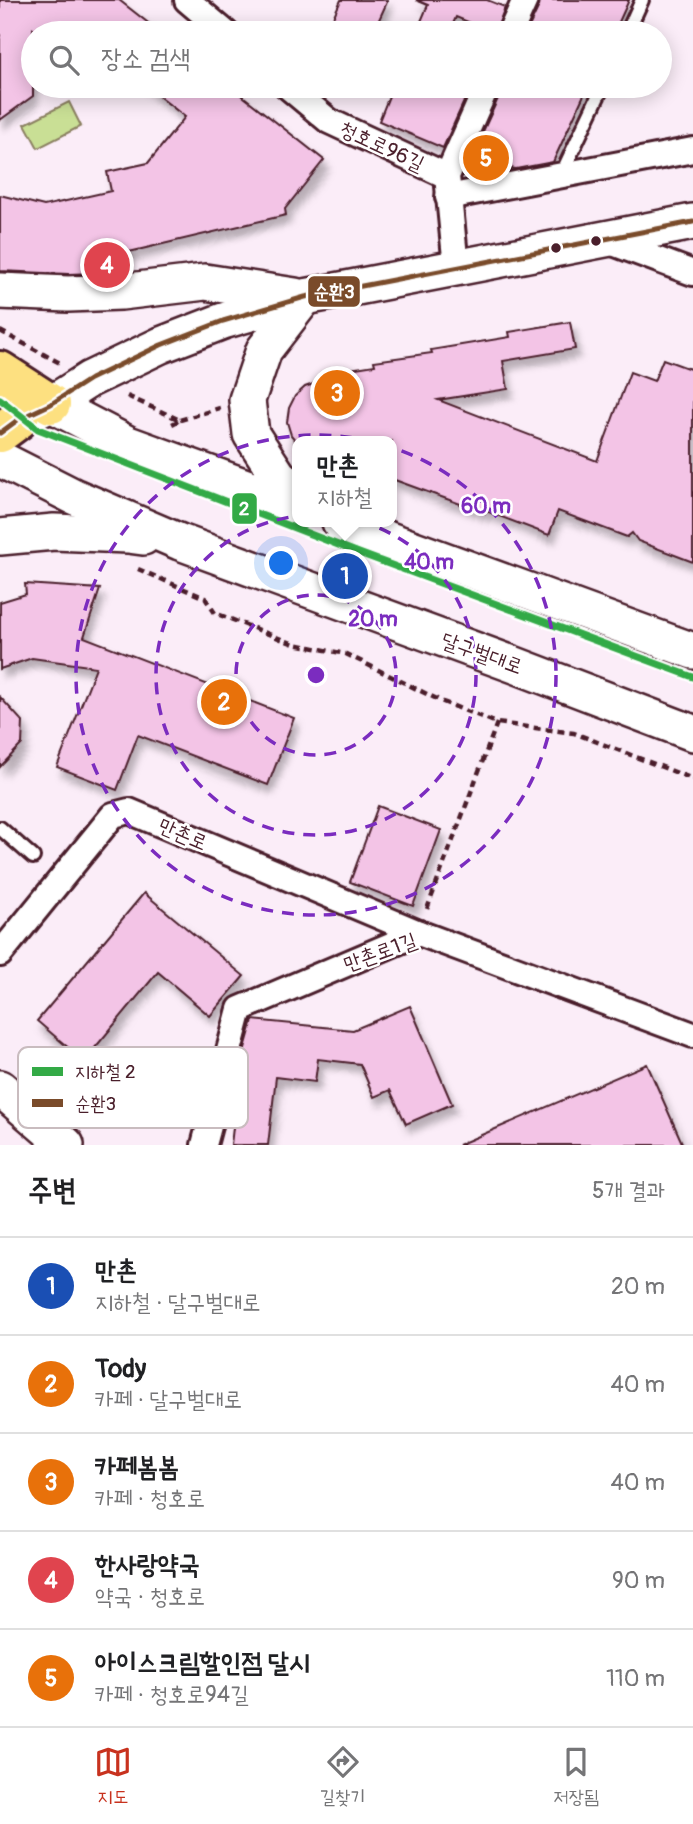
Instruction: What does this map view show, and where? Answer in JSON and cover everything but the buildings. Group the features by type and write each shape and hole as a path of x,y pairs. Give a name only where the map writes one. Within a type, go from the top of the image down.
{"main road":[{"path":"23,418 90,380 161,345 223,321 305,297 693,222"},
{"path":"0,291 68,294 121,292 205,282 305,297"},
{"path":"292,486 279,477 251,434 247,400 264,350 305,297"},
{"path":"0,371 23,418"},
{"path":"23,418 128,444 292,504"},
{"name":"달구벌대로","path":"0,459 75,498 180,542 693,733"},
{"path":"356,527 693,651"},
{"path":"0,537 54,532 128,535 180,542"},
{"path":"0,1088 18,1104"},
{"path":"46,1128 66,1145"}],"street":[{"path":"187,0 212,21"},
{"path":"515,21 524,0"},
{"name":"청호로96길","path":"302,98 329,121 448,187"},
{"path":"456,267 448,187 482,98"},
{"path":"448,187 561,175 693,150"},
{"path":"605,240 693,274"},
{"name":"만촌로","path":"0,954 113,815 129,811 418,933"},
{"name":"만촌로1길","path":"230,1047 240,1009 418,933 693,1035"},
{"name":"만촌로1길","path":"204,1145 208,1128"}],"lane":[{"path":"632,21 642,0"},
{"path":"561,175 597,98"},
{"path":"0,828 33,857"}],"path":[{"path":"134,567 205,598 215,614 294,644 346,654 443,702 497,723 575,733 693,779"},
{"path":"418,933 497,723"}],"green space":[{"path":"69,102 81,126 38,148 25,124"}],"metro line":[{"name":"2","path":"0,399 38,429 359,553 693,677"}],"transit line":[{"name":"순환3","path":"0,433 19,419 51,404 90,379 161,345 223,321 305,297 693,222"}],"place":[{"name":"아이스크림할인점 달시","path":"486,158"},
{"name":"한사랑약국","path":"107,265"},
{"name":"카페봄봄","path":"337,393"},
{"name":"만촌","path":"345,576"},
{"name":"Tody","path":"224,702"}]}
